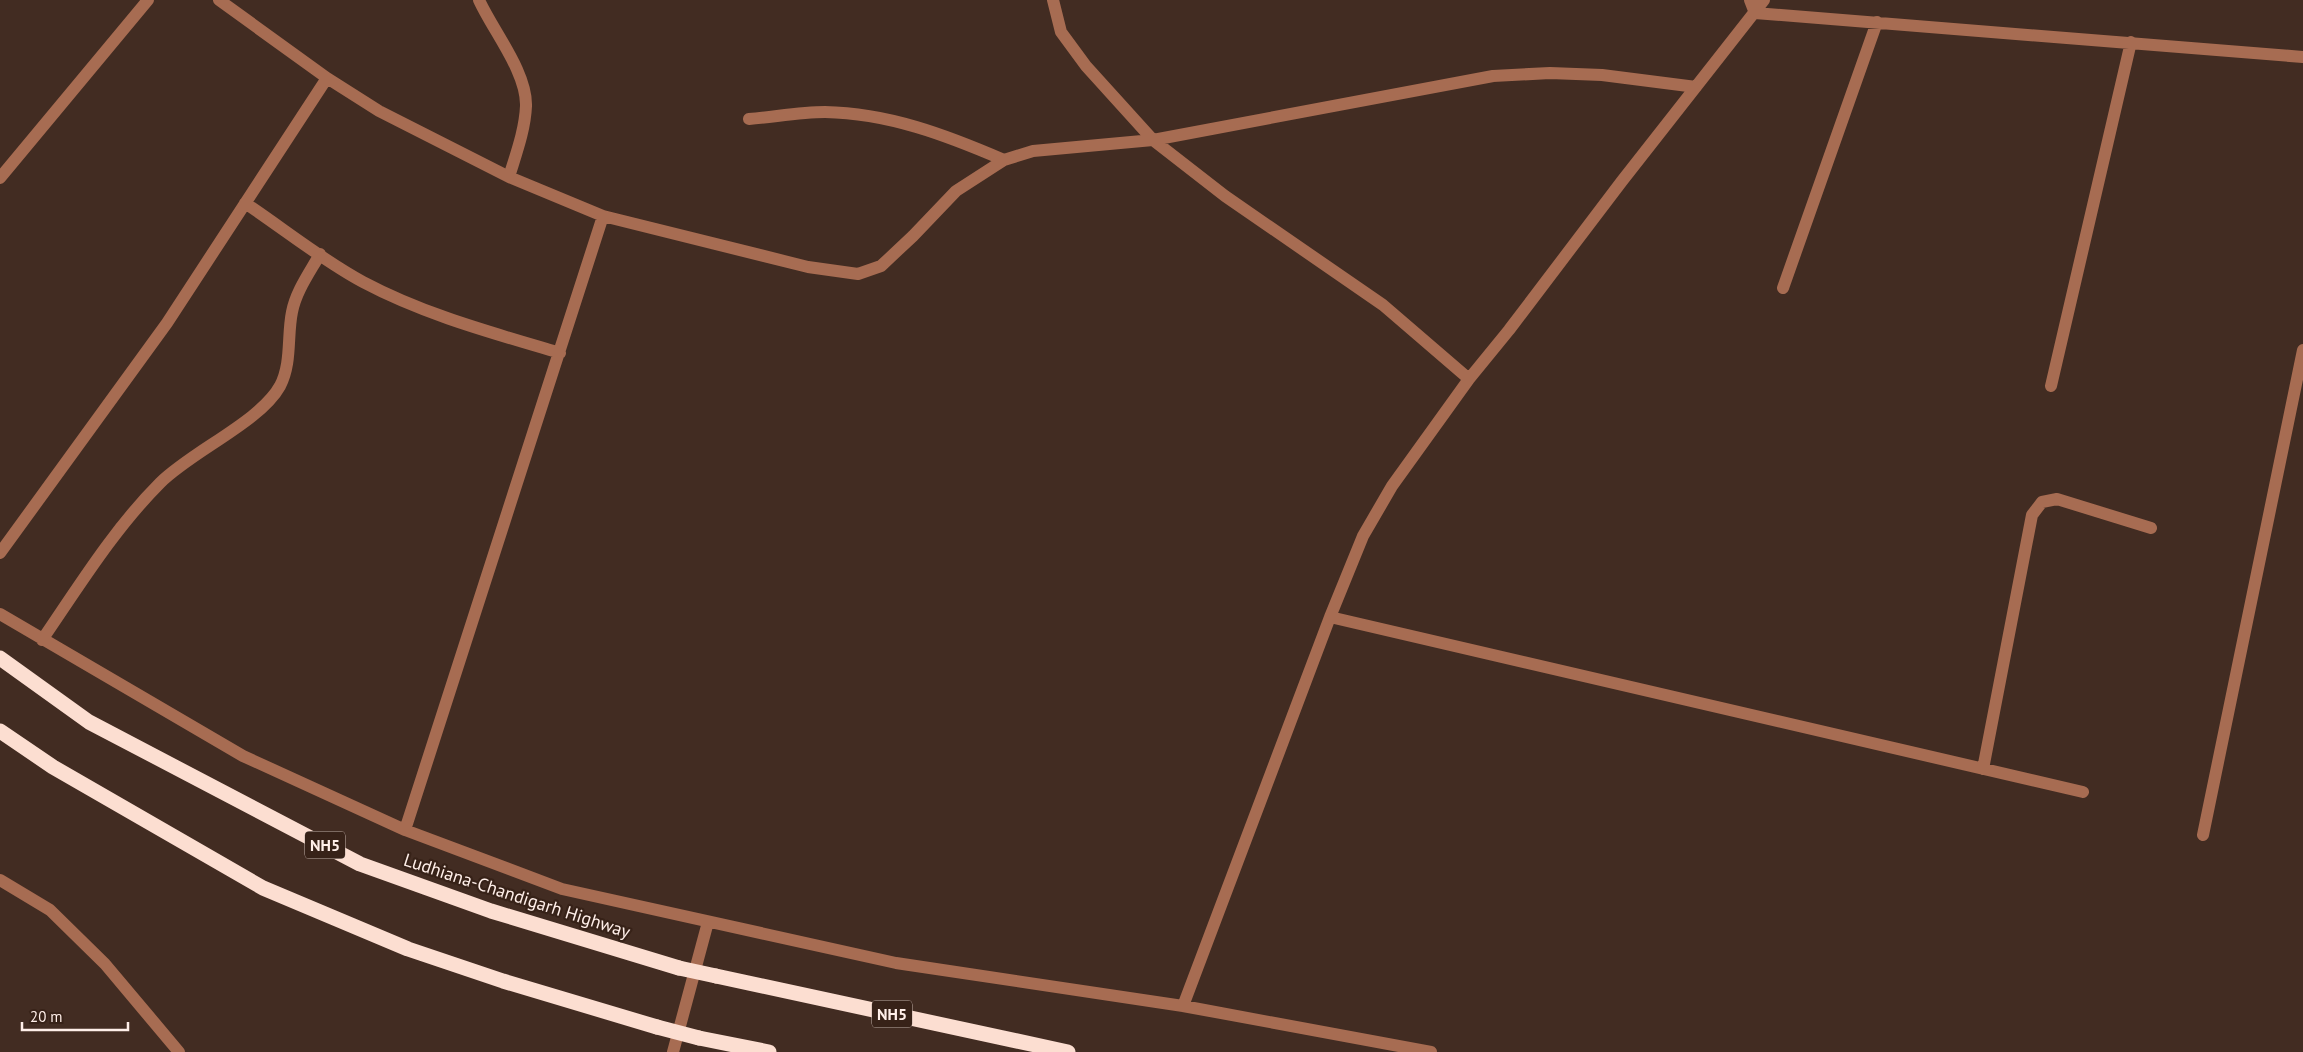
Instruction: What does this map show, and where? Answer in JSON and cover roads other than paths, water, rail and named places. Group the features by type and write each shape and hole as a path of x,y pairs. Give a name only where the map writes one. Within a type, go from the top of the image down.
{"highway":[{"name":"Ludhiana-Chandigarh Highway","path":"0,658 89,722 360,864 491,912 679,968 1068,1052"},
{"path":"0,731 53,767 263,888 408,948 503,981 657,1027 699,1038 769,1052"}],"street":[{"path":"0,178 148,0"},
{"path":"219,0 327,78 379,111 509,177 603,216 808,267 858,274 880,266 913,236 956,191 1004,160 1033,151 1153,140 1493,76 1550,73 1602,75 1696,87"},
{"path":"480,0 520,80 526,104 524,127 509,177"},
{"path":"1053,0 1061,32 1086,66 1153,140 1225,196 1383,305 1469,379"},
{"path":"1750,0 1756,13"},
{"path":"1183,1006 1330,617 1364,536 1392,486 1469,379 1509,330 1696,87 1756,13 1764,0"},
{"path":"1756,13 2303,56"},
{"path":"1783,288 1877,22"},
{"path":"2051,386 2131,42"},
{"path":"0,553 167,323 327,78"},
{"path":"749,119 824,112 867,115 945,135 1004,160"},
{"path":"245,203 361,281 436,316 560,353"},
{"path":"405,830 603,216"},
{"path":"42,640 115,536 147,497 176,468 266,405 280,385 287,364 292,311 296,296 320,254"},
{"path":"2204,835 2299,385 2303,350"},
{"path":"1983,769 2032,515 2042,502 2057,499 2151,528"},
{"path":"0,614 243,756 405,830 562,889 896,963 1183,1006 1431,1052"},
{"path":"1330,617 2084,792"},
{"path":"0,880 50,910 105,964 179,1052"},
{"path":"673,1052 708,922"}]}
